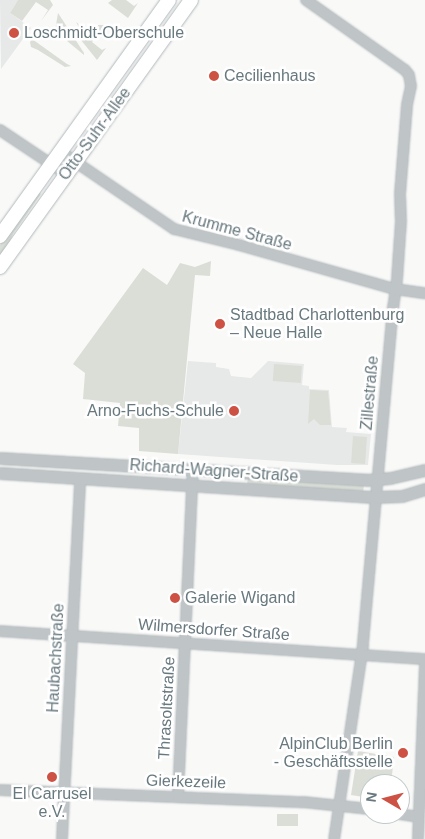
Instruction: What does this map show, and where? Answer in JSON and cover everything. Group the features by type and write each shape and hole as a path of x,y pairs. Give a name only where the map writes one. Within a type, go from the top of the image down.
{"main road":[{"name":"Otto-Suhr-Allee","path":"0,236 169,0"},
{"name":"Otto-Suhr-Allee","path":"0,267 191,0"}],"street":[{"name":"Zillestraße","path":"306,0 398,65 409,76 411,86 407,105 400,194 402,221 362,656 334,839"},
{"path":"0,130 66,174"},
{"name":"Krumme Straße","path":"61,152 174,230 239,245 395,290 425,293"},
{"name":"Richard-Wagner-Straße","path":"0,458 193,471 378,480 425,470"},
{"name":"Thrasoltstraße","path":"178,796 193,471"},
{"name":"Richard-Wagner-Straße","path":"0,473 376,497 402,496 425,488"},
{"name":"Haubachstraße","path":"62,839 80,478"},
{"name":"Wilmersdorfer Straße","path":"0,631 425,659"},
{"path":"418,839 425,664"},
{"name":"Gierkezeile","path":"0,790 178,796 340,804 360,807"},
{"path":"410,816 418,817"}],"shaded area":[{"name":"Loschmidt-Oberschule","path":"0,0 18,0 10,13 31,28 1,69"},
{"path":"18,0 50,0 53,5 41,21 48,10 36,2 22,21 10,13"},
{"path":"112,0 126,0 134,6 138,3 128,18 108,3"},
{"path":"58,13 84,53 84,55 55,31"},
{"path":"76,22 84,28 84,31 96,33 98,25 105,25 92,42 102,50 106,48 97,60 77,35 82,36 83,34"},
{"path":"32,39 71,66 65,67 31,47 30,42"},
{"path":"38,192 41,194 13,234 0,258 0,245"},
{"path":"211,261 210,276 195,275 178,454 139,451 139,428 118,426 120,403 83,399 85,373 73,364 143,268 167,285 180,263 195,267"},
{"name":"Arno-Fuchs-Schule","path":"188,361 216,363 216,367 229,369 231,376 251,378 268,361 304,364 302,385 309,386 309,389 329,390 332,427 347,428 346,432 371,434 368,465 337,465 178,454"},
{"path":"274,364 302,366 301,383 273,381"},
{"path":"310,390 328,391 331,425 320,425 314,419 308,424"},
{"path":"353,436 367,437 365,464 351,463"},
{"path":"248,478 364,485 363,492 247,484"},
{"path":"358,751 394,757 392,774 360,774 360,796 351,795"},
{"path":"277,814 298,814 298,826 277,826"}],"place":[{"name":"Loschmidt-Oberschule","path":"14,33"},
{"name":"Cecilienhaus","path":"214,76"},
{"name":"Stadtbad Charlottenburg – Neue Halle","path":"220,324"},
{"name":"Arno-Fuchs-Schule","path":"234,411"},
{"name":"Galerie Wigand","path":"175,598"},
{"name":"AlpinClub Berlin - Geschäftsstelle","path":"403,753"},
{"name":"El Carrusel e.V.","path":"52,777"}]}
